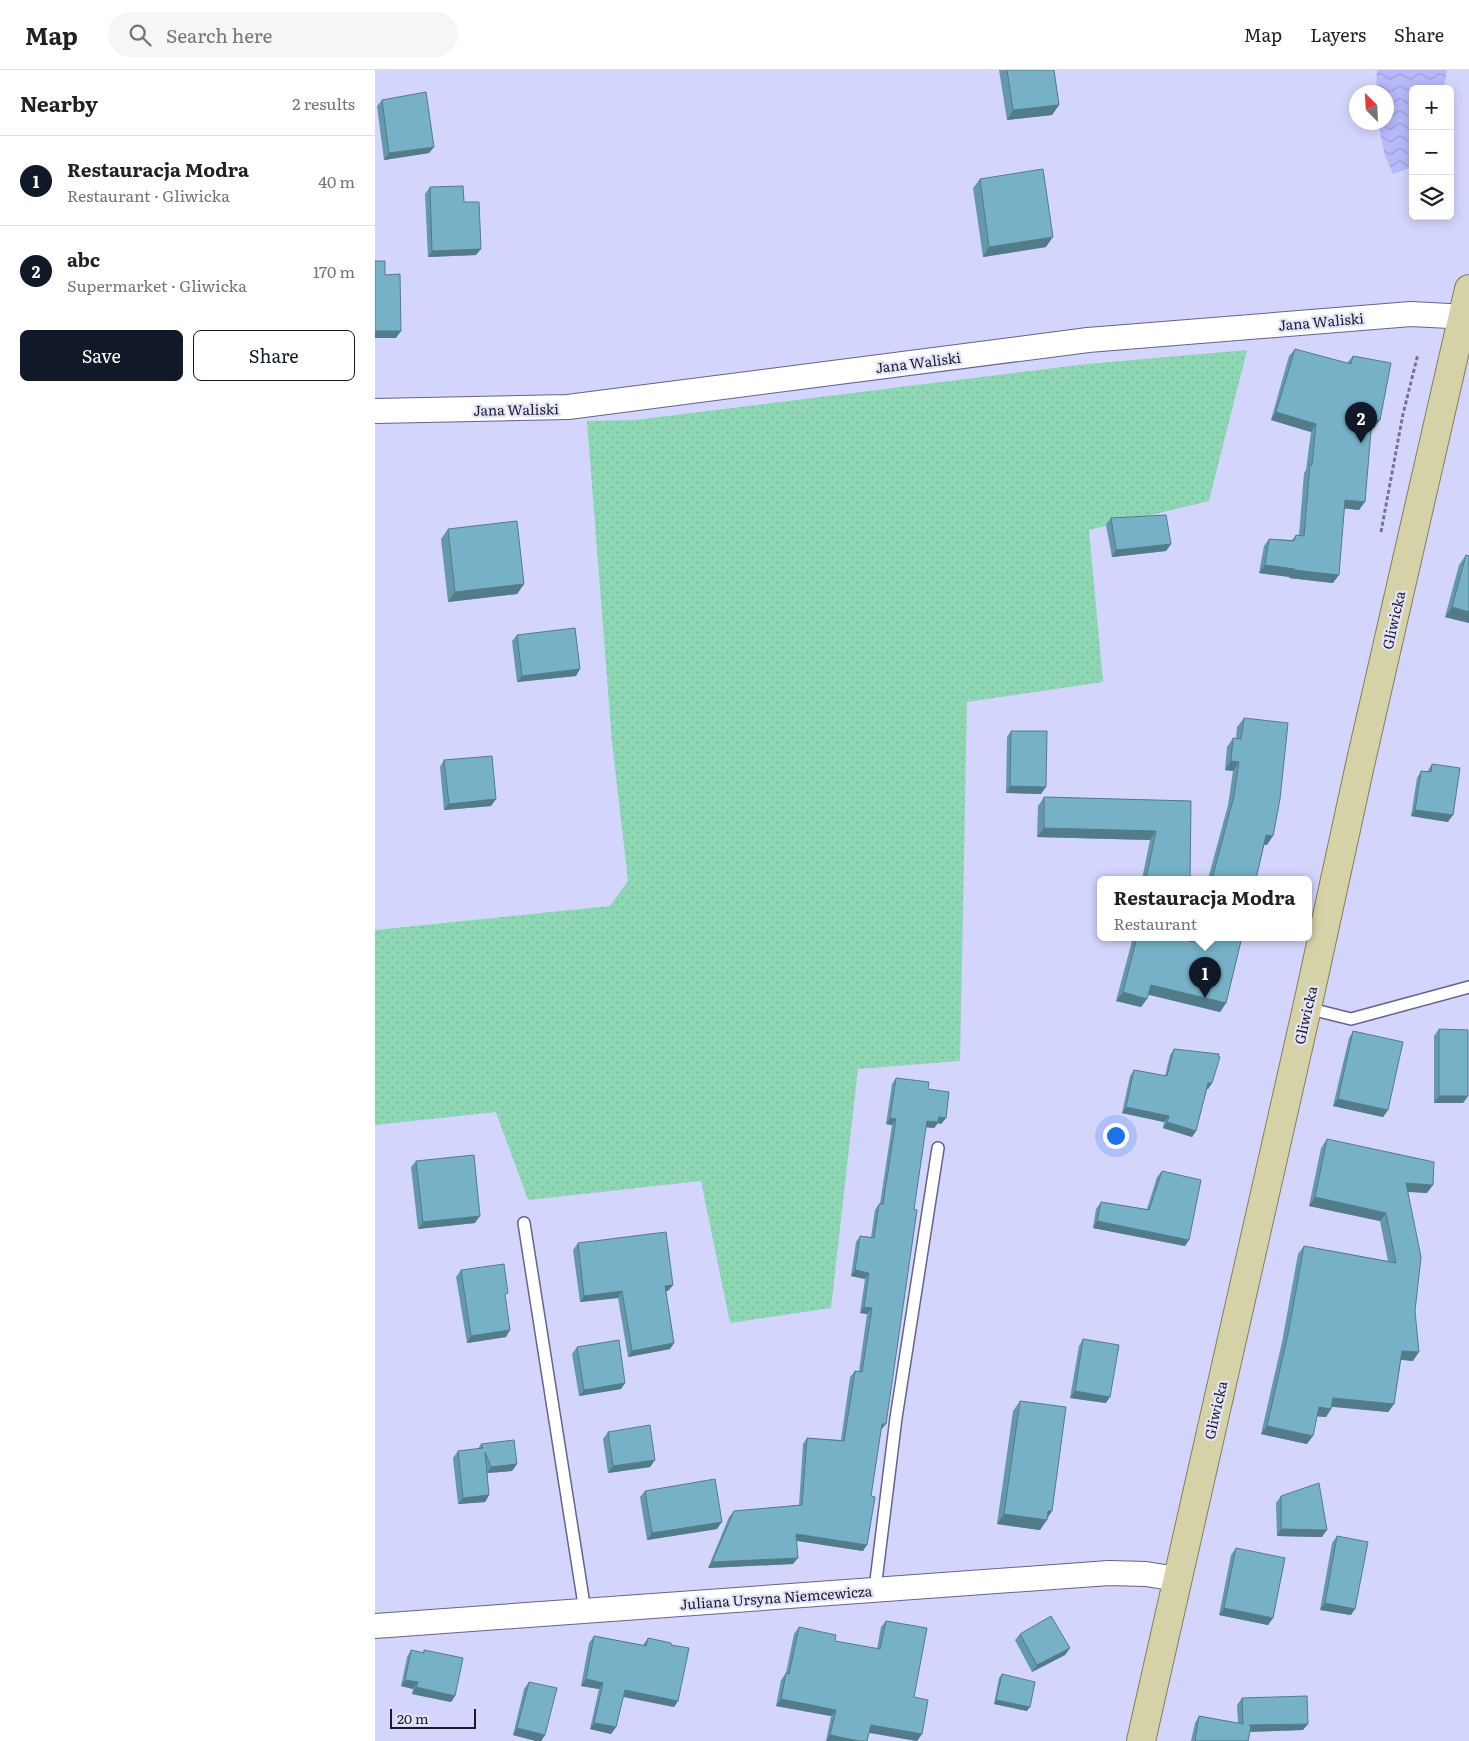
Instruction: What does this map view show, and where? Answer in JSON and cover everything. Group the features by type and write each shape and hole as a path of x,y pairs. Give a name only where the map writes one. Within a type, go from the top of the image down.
{"main road":[{"name":"Gliwicka","path":"1141,1741 1360,765 1466,317 1469,289"}],"street":[{"name":"Jana Waliski","path":"375,412 568,408 1087,340 1411,314 1466,317"},
{"name":"Juliana Ursyna Niemcewicza","path":"375,1626 1109,1573 1146,1574 1177,1578"}],"lane":[{"path":"1307,1008 1351,1019 1469,987"},
{"path":"875,1589 896,1418 938,1148"},
{"path":"524,1223 585,1612"}],"path":[{"path":"1381,532 1403,414 1418,354"}],"green space":[{"path":"1247,350 1209,501 1089,530 1103,682 967,702 960,1061 858,1069 831,1308 730,1323 701,1181 528,1200 496,1112 375,1125 375,930 610,906 628,881 612,742 587,421 635,420 1087,364"}],"water":[{"path":"1377,70 1447,70 1444,85 1409,85 1409,168 1393,174 1385,156 1379,130 1394,130 1394,85 1376,85"}],"building":[{"path":"1007,70 1054,70 1059,105 1013,110"},
{"path":"426,92 434,147 389,153 382,100"},
{"path":"1043,169 1053,237 989,247 980,179"},
{"path":"463,186 464,202 479,202 481,249 432,251 430,187"},
{"path":"375,261 385,261 385,275 400,274 401,331 375,331"},
{"path":"1295,349 1351,364 1353,356 1391,363 1380,420 1372,419 1365,502 1345,500 1339,575 1265,565 1269,539 1294,541 1296,535 1304,536 1310,465 1312,465 1316,424 1276,412"},
{"path":"1166,515 1171,544 1116,550 1111,518"},
{"path":"517,521 524,584 455,592 448,529"},
{"path":"1466,555 1469,556 1469,612 1452,607"},
{"path":"575,628 580,669 522,676 517,635"},
{"path":"1244,718 1288,723 1280,799 1273,836 1266,835 1257,876 1213,876 1234,796 1239,762 1231,761 1233,738 1241,739"},
{"path":"1011,731 1047,731 1046,787 1010,786"},
{"path":"492,756 496,799 449,804 444,760"},
{"path":"1432,764 1460,768 1453,815 1415,810 1421,771 1431,772"},
{"path":"1044,797 1191,801 1190,876 1147,876 1156,831 1044,828"},
{"path":"1136,941 1241,941 1226,1003 1151,985 1147,999 1123,992"},
{"path":"1439,1029 1468,1030 1468,1096 1439,1096"},
{"path":"1353,1031 1403,1042 1388,1110 1338,1099"},
{"path":"1174,1049 1219,1054 1218,1057 1220,1057 1212,1083 1208,1083 1196,1131 1167,1122 1169,1116 1126,1107 1134,1070 1167,1076"},
{"path":"896,1078 929,1082 928,1089 949,1092 946,1118 939,1117 938,1122 927,1121 914,1209 917,1210 886,1424 882,1424 871,1496 875,1497 867,1545 796,1534 798,1558 712,1562 734,1511 802,1505 807,1438 844,1441 855,1371 862,1372 872,1308 864,1307 869,1273 855,1270 860,1236 874,1238 879,1204 883,1204 896,1119 890,1118"},
{"path":"1327,1139 1434,1162 1433,1185 1406,1183 1421,1257 1415,1311 1419,1352 1402,1351 1394,1404 1333,1398 1331,1409 1319,1407 1313,1436 1267,1426 1288,1334 1304,1246 1396,1263 1386,1213 1315,1197"},
{"path":"474,1155 480,1216 423,1222 416,1161"},
{"path":"1162,1171 1201,1180 1189,1240 1097,1221 1101,1202 1149,1210"},
{"path":"666,1232 673,1285 665,1286 674,1343 632,1351 622,1291 584,1296 578,1243"},
{"path":"504,1264 508,1293 505,1294 510,1330 471,1336 461,1270"},
{"path":"1083,1339 1119,1345 1110,1397 1075,1391"},
{"path":"619,1340 625,1383 584,1390 577,1347"},
{"path":"1020,1401 1066,1407 1052,1511 1048,1511 1047,1520 1004,1514"},
{"path":"650,1425 655,1460 613,1466 608,1432"},
{"path":"514,1440 517,1464 491,1467 485,1452 489,1495 463,1498 458,1451 483,1448 481,1444"},
{"path":"715,1479 722,1522 652,1533 645,1491"},
{"path":"1319,1483 1327,1530 1281,1529 1281,1496"},
{"path":"1337,1536 1368,1542 1355,1609 1325,1603"},
{"path":"1236,1548 1285,1558 1273,1618 1224,1608"},
{"path":"1051,1616 1070,1648 1037,1665 1020,1634"},
{"path":"886,1621 927,1628 914,1697 928,1700 922,1734 871,1725 867,1741 830,1735 836,1710 781,1699 786,1673 789,1674 799,1627 836,1635 835,1641 880,1649"},
{"path":"594,1636 646,1646 648,1638 689,1648 678,1701 625,1690 616,1727 594,1723 603,1683 586,1679"},
{"path":"411,1650 424,1653 424,1650 463,1658 455,1696 416,1687 418,1682 405,1680"},
{"path":"1002,1674 1035,1682 1030,1707 996,1700"},
{"path":"529,1682 557,1688 545,1735 517,1728"},
{"path":"1307,1696 1308,1724 1249,1725 1251,1726 1248,1741 1195,1741 1199,1716 1243,1724 1242,1698"}],"place":[{"name":"abc","path":"1361,443"},
{"name":"Restauracja Modra","path":"1205,998"}]}
